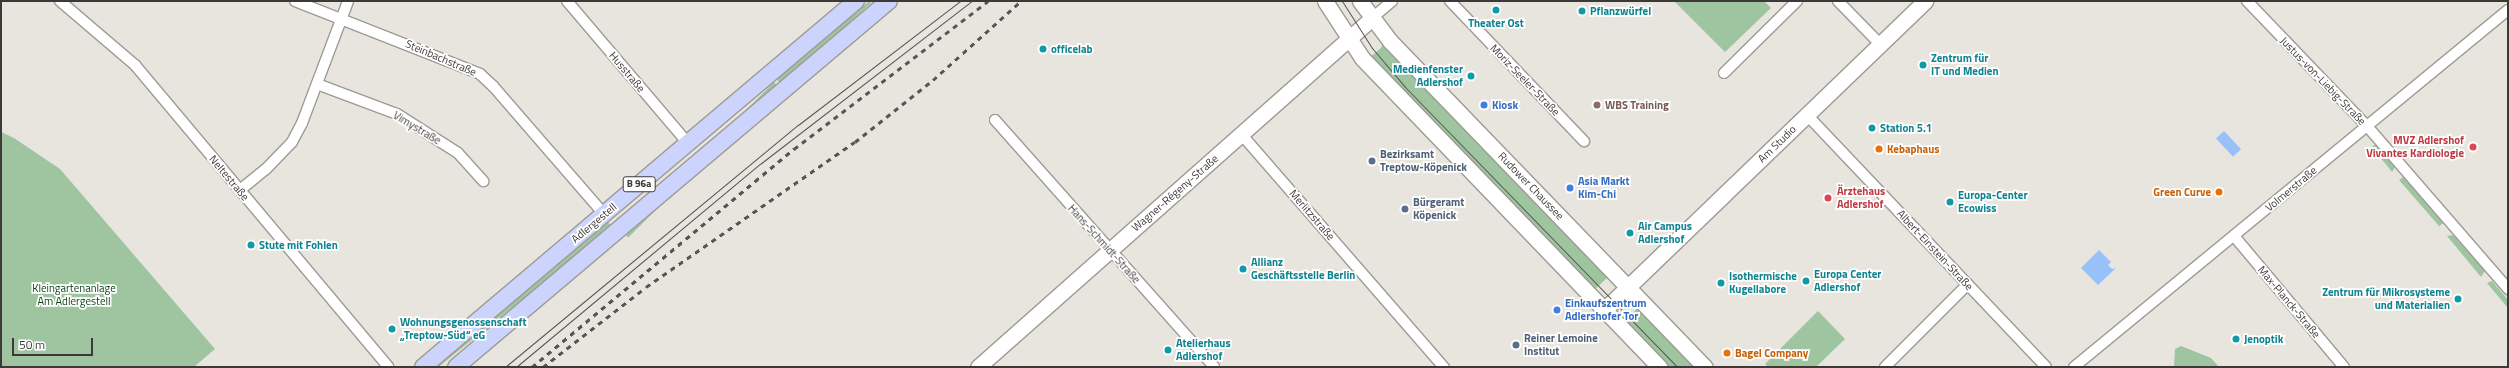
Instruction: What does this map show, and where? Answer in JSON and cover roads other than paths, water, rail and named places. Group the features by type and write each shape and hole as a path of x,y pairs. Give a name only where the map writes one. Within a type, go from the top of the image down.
{"main road":[{"name":"Adlergestell","path":"423,367 856,1"},
{"path":"1325,1 1348,40 1362,58 1659,367"},
{"name":"Rudower Chaussee","path":"1360,1 1390,41 1705,367"},
{"name":"Am Studio","path":"1604,310 1925,1"},
{"name":"Adlergestell","path":"456,367 886,2"},
{"name":"Wagner-Régeny-Straße","path":"978,367 1242,135 1372,18"}],"street":[{"name":"Neltestraße","path":"60,1 125,54 388,367"},
{"name":"Steinbachstraße","path":"296,1 480,74 493,86 604,214"},
{"path":"240,190 266,169 292,142 317,84 348,1"},
{"name":"Husstraße","path":"567,1 688,143"},
{"path":"1372,18 1392,1"},
{"name":"Moriz-Seeler-Straße","path":"1450,1 1584,141"},
{"path":"1724,73 1797,1"},
{"path":"1838,1 1880,44"},
{"name":"Justus-von-Liebig-Straße","path":"2247,1 2367,126 2508,288"},
{"name":"Volmerstraße","path":"2074,367 2508,10"},
{"name":"Vimystraße","path":"317,84 397,114 458,153 483,181"},
{"name":"Albert-Einstein-Straße","path":"1807,115 2046,367"},
{"name":"Hans-Schmidt-Straße","path":"995,120 1214,367"},
{"name":"Merlitzstraße","path":"1242,135 1444,367"},
{"name":"Max-Planck-Straße","path":"2234,236 2344,367"},
{"path":"1885,367 1968,284"}],"water":[{"path":"2224,131 2241,149 2233,157 2216,139"},
{"path":"2099,250 2111,262 2108,265 2112,269 2116,268 2098,285 2081,268"}],"tram line":[{"path":"505,367 798,125 960,1"},
{"path":"516,367 760,164 972,1"},
{"path":"1342,1 1372,48 1406,88 1677,367"}],"railway":[{"path":"532,367 794,149 988,1"},
{"path":"543,367 646,287 855,142 933,80 1021,1"}],"place":[{"name":"Theater Ost","path":"1496,10"},
{"name":"Pflanzwürfel","path":"1582,11"},
{"name":"officelab","path":"1043,49"},
{"name":"Zentrum für IT und Medien","path":"1923,65"},
{"name":"Medienfenster Adlershof","path":"1471,76"},
{"name":"Kiosk","path":"1484,105"},
{"name":"WBS Training","path":"1597,105"},
{"name":"Station 5.1","path":"1872,128"},
{"name":"MVZ Adlershof Vivantes Kardiologie","path":"2473,147"},
{"name":"Kebaphaus","path":"1879,149"},
{"name":"Bezirksamt Treptow-Köpenick","path":"1372,161"},
{"name":"Asia Markt Kim-Chi","path":"1570,188"},
{"name":"Green Curve","path":"2219,192"},
{"name":"Ärztehaus Adlershof","path":"1828,198"},
{"name":"Europa-Center Ecowiss","path":"1950,202"},
{"name":"Bürgeramt Köpenick","path":"1405,209"},
{"name":"Air Campus Adlershof","path":"1630,233"},
{"name":"Stute mit Fohlen","path":"251,245"},
{"name":"Allianz Geschäftsstelle Berlin","path":"1243,269"},
{"name":"Europa Center Adlershof","path":"1806,281"},
{"name":"Isothermische Kugellabore","path":"1721,283"},
{"name":"Zentrum für Mikrosysteme und Materialien","path":"2458,299"},
{"name":"Einkaufszentrum Adlershofer Tor","path":"1557,310"},
{"name":"Wohnungsgenossenschaft „Treptow-Süd“ eG","path":"392,329"},
{"name":"Jenoptik","path":"2236,339"},
{"name":"Reiner Lemoine Institut","path":"1516,345"},
{"name":"Atelierhaus Adlershof","path":"1168,350"},
{"name":"Bagel Company","path":"1727,353"}],"park label":[{"name":"Kleingartenanlage Am Adlergestell","path":"74,295"}]}
